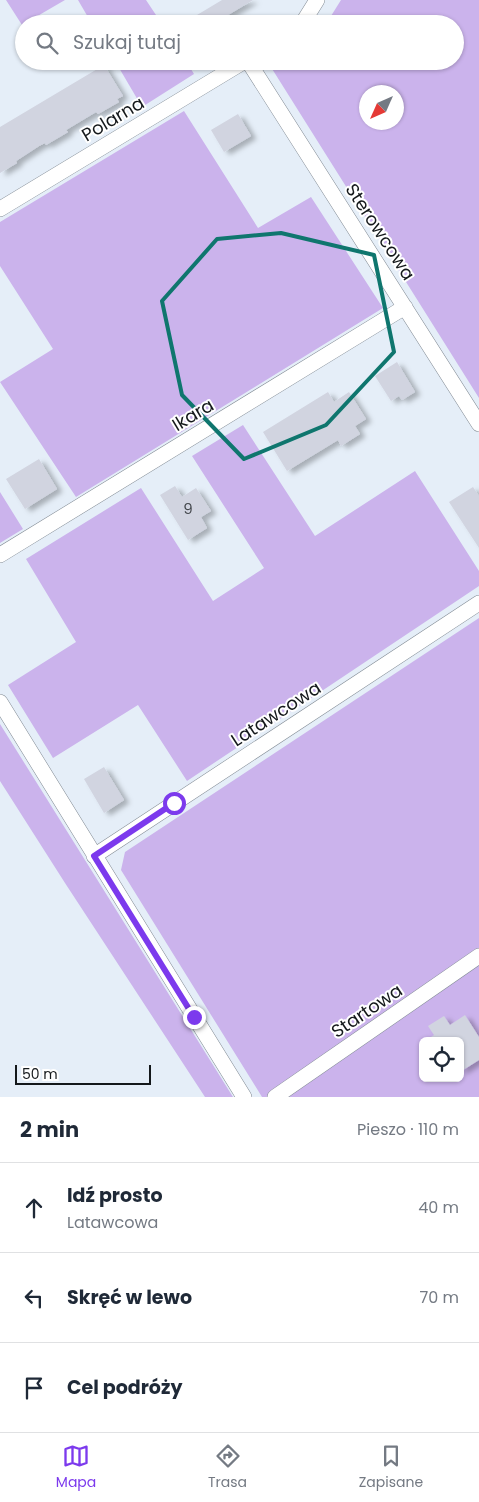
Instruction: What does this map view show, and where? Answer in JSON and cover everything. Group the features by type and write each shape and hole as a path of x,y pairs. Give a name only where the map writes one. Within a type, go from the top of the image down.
{"street":[{"path":"308,15 317,0"},
{"name":"Polarna","path":"0,209 231,70"},
{"name":"Sterowcowa","path":"252,70 479,424"},
{"name":"Ikara","path":"0,555 405,307"},
{"name":"Latawcowa","path":"94,856 479,603"},
{"path":"0,702 244,1097"},
{"name":"Startowa","path":"274,1097 479,956"}],"highlighted area":[{"path":"281,233 374,255 394,352 326,425 244,459 182,395 162,301 217,239"}],"shaded area":[{"path":"6,0 65,0 39,15 16,15"},
{"path":"78,0 146,0 156,15 87,15"},
{"path":"341,0 479,0 479,398 273,70 464,70 464,15 332,15"},
{"path":"120,70 192,70 194,74 142,107"},
{"path":"184,111 258,228 311,197 383,308 76,497 0,382 53,349 0,266 0,222"},
{"path":"243,425 315,536 415,471 479,571 479,586 187,781 138,705 53,758 8,685 76,642 26,559 141,488 213,601 264,568 192,456"},
{"path":"0,492 23,529 0,543"},
{"path":"479,618 479,1097 262,1097 121,870 125,852"},
{"path":"0,724 233,1097 205,1097 0,781"}],"building":[{"path":"222,0 253,0 228,15 197,15"},
{"path":"96,70 107,70 123,96 117,99 119,102 98,114 96,112 66,130 68,132 46,145 45,143 39,146 0,173 0,127"},
{"path":"238,114 251,136 224,152 211,130"},
{"path":"397,362 415,392 402,400 399,396 391,401 375,376"},
{"path":"328,392 334,402 349,392 366,419 355,426 360,434 341,446 338,440 287,471 263,432"},
{"path":"39,459 57,489 25,509 6,479"},
{"path":"175,486 182,497 196,488 211,511 201,517 207,528 188,540 160,495"},
{"path":"473,487 479,496 479,548 449,502"},
{"path":"104,767 124,800 104,813 84,779"},
{"path":"465,1015 479,1037 479,1060 464,1069 464,1037 431,1037 434,1035 428,1026 444,1016 450,1025"}],"route":[{"path":"174,803 94,856 194,1017"}]}
